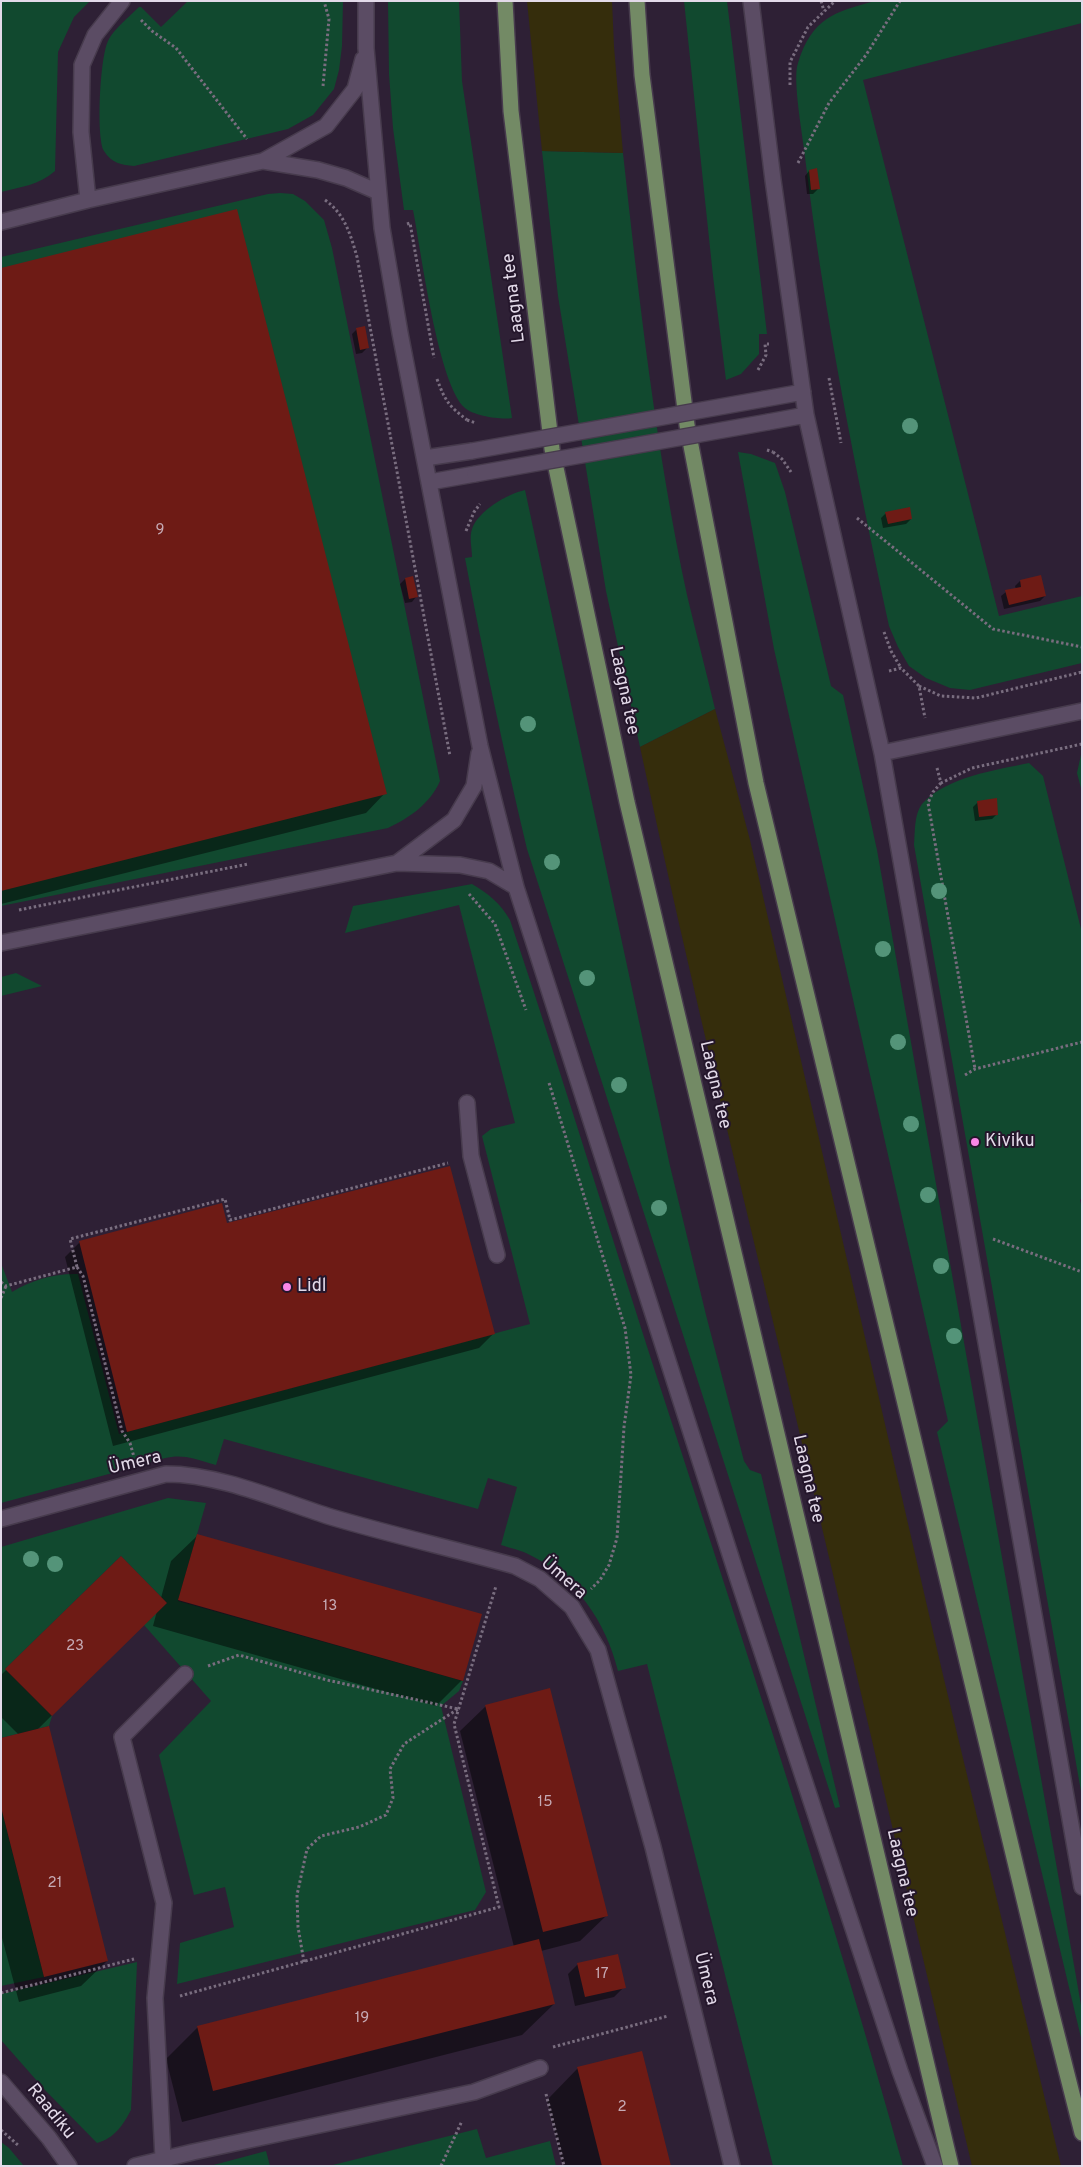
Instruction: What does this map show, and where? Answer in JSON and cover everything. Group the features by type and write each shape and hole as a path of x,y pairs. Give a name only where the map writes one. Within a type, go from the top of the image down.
{"main road":[{"name":"Laagna tee","path":"504,1 511,112 552,449 628,802 951,2166"},
{"path":"637,1 642,75 687,425 756,783 1037,1956 1082,2133"}],"street":[{"path":"88,200 81,132 82,65 95,35 122,1"},
{"path":"366,1 366,48 378,192 398,324 480,746 516,886 743,1594 900,2071 935,2166"},
{"path":"751,1 773,180 806,415 882,753 1082,1887"},
{"path":"1,222 88,200 263,161 326,126 355,89 366,48"},
{"path":"263,161 318,170 346,178 378,192"},
{"path":"425,458 803,392"},
{"path":"430,482 806,415"},
{"path":"882,753 1082,711"},
{"path":"397,863 454,820 474,786 480,746"},
{"path":"1,943 397,863 460,865 489,871 516,886"},
{"path":"467,1103 471,1156 497,1255"},
{"name":"Ümera","path":"1,1519 166,1474 189,1474 334,1518 516,1566 540,1579 572,1607 598,1650 601,1659 652,1847 732,2166"},
{"path":"163,2158 155,1998 164,1903 122,1736 185,1674"},
{"path":"135,2166 163,2158 474,2092 540,2068"},
{"name":"Raadiku","path":"1,2082 50,2138 69,2166"}],"path":[{"path":"322,93 329,19 324,1"},
{"path":"821,1 824,11"},
{"path":"790,88 790,62 808,27 835,1"},
{"path":"796,156 797,166 829,103 866,55 900,1"},
{"path":"138,18 152,31 176,48 248,140"},
{"path":"318,195 330,203 343,218 350,233 357,257 451,760"},
{"path":"404,224 410,223 434,360"},
{"path":"829,375 843,450"},
{"path":"437,378 444,399 450,407 467,420"},
{"path":"855,510 858,527"},
{"path":"856,518 993,629 1082,647"},
{"path":"881,625 891,651 901,668"},
{"path":"919,686 941,696 976,698 1082,672"},
{"path":"930,742 941,782"},
{"path":"975,1068 928,803 933,792 941,782 972,768 1082,744"},
{"path":"18,911 256,863"},
{"path":"467,891 495,924 527,1013"},
{"path":"963,1076 975,1068 1082,1042"},
{"path":"548,1080 626,1328 631,1374 624,1427 617,1538 609,1565 600,1580 572,1607"},
{"path":"140,1481 130,1443 122,1431 83,1276 77,1267 70,1239 225,1199 230,1220 471,1156"},
{"path":"991,1229 993,1239 1082,1272"},
{"path":"6,1286 77,1267"},
{"path":"1,1282 6,1286"},
{"path":"1,1298 6,1286"},
{"path":"155,1998 184,1996 499,1907 454,1724 504,1563"},
{"path":"185,1674 239,1655 327,1680 459,1709"},
{"path":"304,1962 298,1927 297,1896 307,1849 321,1836 359,1827 386,1815 393,1798 390,1769 404,1744 459,1709"},
{"path":"1,1993 143,1956"},
{"path":"564,2166 535,2052 669,2016"},
{"path":"441,2166 474,2092"},
{"path":"1,2130 25,2153"}],"green space":[{"path":"1,1 90,1 74,17 58,52 55,171 36,182 1,192"},
{"path":"188,1 343,1 342,46 334,89 313,115 288,129 134,166 117,163 104,151 100,130 101,79 108,41 139,7 161,27"},
{"path":"388,1 459,1 462,81 512,418 488,417 469,411 455,395 447,373 432,315 413,210 404,210 393,128 389,74"},
{"path":"684,1 727,1 767,334 759,334 759,354 741,374 726,380 713,276"},
{"path":"875,1 1082,1 1082,23 863,80 999,616 1082,596 1082,663 970,690 950,688 926,678 909,666 889,626 831,334 813,216 797,94 796,71 798,63 810,36 826,19 848,9"},
{"path":"542,151 623,153 642,319 666,485 687,595 715,709 640,747 606,591 558,296"},
{"path":"268,194 293,194 305,201 324,220 332,248 440,781 431,797 425,803 404,820 388,828 1,906 1,257"},
{"path":"738,452 751,454 775,463 785,492 831,686 843,695 877,850 1082,2011 1082,2042 937,1432 948,1421 774,649"},
{"path":"525,490 670,1166 744,1461 750,1470 761,1474 840,1807 835,1808 527,849 494,704 465,558 472,557 471,532 480,516 502,499"},
{"path":"1082,750 1082,792 1077,773"},
{"path":"1029,763 1043,776 1082,933 1082,1198 1080,1200 1082,1209 1082,1797 914,845 915,824 919,808 932,795 944,787 972,776"},
{"path":"472,884 494,899 510,920 790,1789 848,1977 903,2166 773,2166 647,1664 618,1671 606,1635 587,1603 575,1589 561,1576 527,1553 501,1545 517,1487 488,1478 478,1509 224,1439 216,1465 181,1457 166,1458 1,1503 1,1263 12,1292 44,1278 78,1274 119,1434 530,1324 482,1136 491,1129 515,1123 459,905 345,933 353,906"},
{"path":"16,973 42,986 1,996 1,977"},
{"path":"168,1498 206,1503 178,1601 463,1681 459,1691 441,1706 486,1892 475,1910 177,1984 180,1943 234,1927 225,1887 194,1895 159,1755 211,1701 144,1625 167,1603 121,1556 5,1669 52,1716 49,1726 1,1738 1,1547"},
{"path":"1,1807 44,1977 1,1986"},
{"path":"137,1962 131,2110 114,2134 97,2143 45,2090 1,2040 1,1994"},
{"path":"477,2129 486,2158 550,2141 556,2166 329,2166"},
{"path":"1,2142 9,2148 24,2166 1,2166"},
{"path":"266,2151 270,2166 210,2166"}],"sand":[{"path":"527,1 612,1 623,153 542,151"},
{"path":"715,709 750,840 943,1675 1061,2166 972,2166 700,1015 640,747"}],"building":[{"path":"817,168 820,189 811,190 809,170"},
{"path":"237,209 387,794 1,891 1,268"},
{"path":"365,326 369,348 360,350 356,328"},
{"path":"910,507 912,519 888,524 885,512"},
{"path":"1041,575 1046,596 1009,605 1005,590 1021,587 1020,580"},
{"path":"413,576 418,597 409,599 405,578"},
{"path":"997,798 998,815 979,817 977,801"},
{"name":"Lidl","path":"450,1166 495,1334 127,1432 79,1241 222,1203 227,1223"},
{"path":"197,1534 482,1614 463,1681 178,1600"},
{"path":"121,1556 167,1603 52,1716 5,1669"},
{"path":"550,1688 608,1916 543,1932 485,1705"},
{"path":"49,1726 108,1961 44,1977 1,1807 1,1738"},
{"path":"539,1939 555,2004 213,2091 197,2026"},
{"path":"618,1954 626,1988 585,1997 577,1963"},
{"path":"642,2051 671,2166 602,2166 577,2067"}],"place":[{"name":"Kiviku","path":"975,1142"},
{"name":"Lidl","path":"287,1287"}]}
